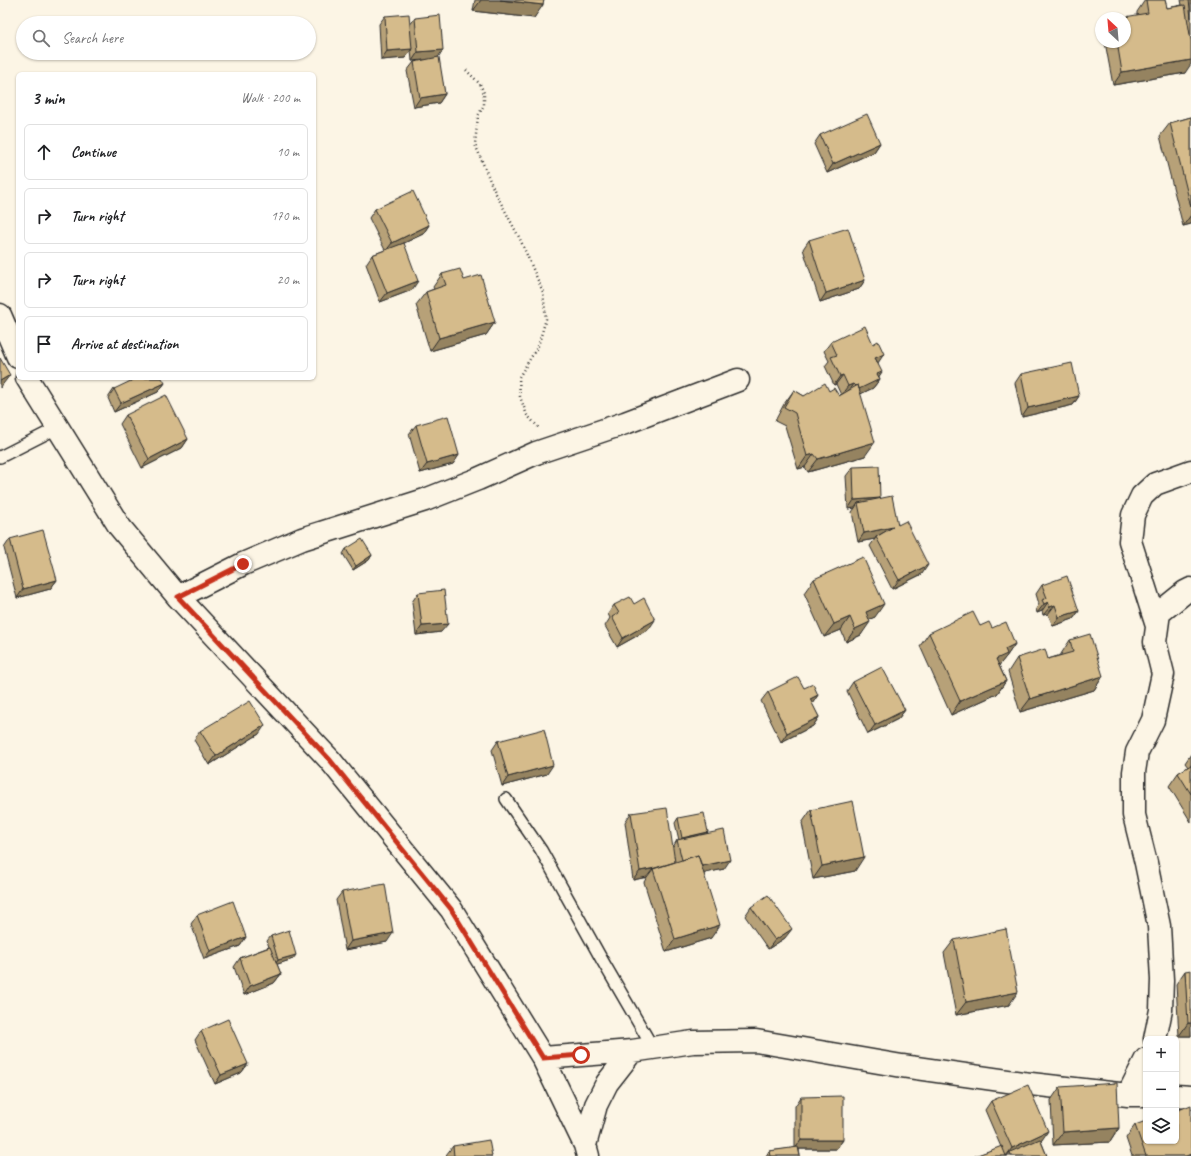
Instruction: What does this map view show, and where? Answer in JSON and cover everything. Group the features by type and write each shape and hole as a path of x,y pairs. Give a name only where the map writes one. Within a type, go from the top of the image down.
{"street":[{"path":"0,315 16,352"},
{"path":"28,380 119,526 178,597 330,760 451,909 543,1058 587,1150"},
{"path":"178,597 243,564 302,539 425,500 478,479 536,453 625,423 738,380"},
{"path":"1157,626 1130,541 1133,515 1142,496 1155,484 1191,470"},
{"path":"1156,1036 1162,1010 1159,926 1134,815 1134,779 1137,752 1153,720 1163,674 1155,642 1159,613 1191,589"},
{"path":"543,1058 632,1051 693,1042 756,1041 909,1067 1022,1083 1137,1095 1143,1071"},
{"path":"587,1150 596,1104 607,1082 632,1051"},
{"path":"1179,1096 1191,1097"}],"lane":[{"path":"0,457 57,428"},
{"path":"506,799 541,850 653,1048"}],"path":[{"path":"466,70 480,84 484,93 484,105 478,116 475,144 493,188 520,239 543,292 546,319 538,346 519,377 520,397 527,415 555,447"}],"building":[{"path":"500,0 544,0 543,5"},
{"path":"1146,0 1165,0 1167,8 1185,5 1191,41 1191,60 1122,72 1118,48 1131,48 1131,16 1148,13"},
{"path":"1189,0 1191,0 1191,18"},
{"path":"409,14 412,49 387,51 385,16"},
{"path":"440,15 443,50 418,52 415,18"},
{"path":"439,57 445,94 420,98 414,62"},
{"path":"867,114 880,143 833,164 820,135"},
{"path":"1191,117 1191,207 1170,123"},
{"path":"413,191 429,225 392,243 375,209"},
{"path":"848,228 865,280 826,293 809,240"},
{"path":"404,243 418,281 387,293 372,255"},
{"path":"460,269 464,280 481,275 495,322 439,338 426,292 446,285 442,274"},
{"path":"865,326 873,344 878,341 884,354 875,358 882,372 877,374 880,379 859,389 858,385 855,386 853,384 848,386 843,375 840,376 831,357 837,355 831,342"},
{"path":"0,358 10,375 0,381"},
{"path":"1072,363 1079,396 1028,408 1021,374"},
{"path":"133,380 163,380 165,383 121,403 114,389"},
{"path":"825,383 829,391 834,388 839,396 858,385 875,442 818,459 814,454 807,456 795,413 784,407 794,390 804,396"},
{"path":"166,395 188,439 149,459 126,415"},
{"path":"448,416 459,455 427,464 416,425"},
{"path":"879,466 880,498 854,500 853,467"},
{"path":"892,496 898,525 906,521 928,565 899,580 876,537 893,527 864,533 858,503"},
{"path":"43,530 57,580 23,589 10,539"},
{"path":"362,539 372,555 356,566 346,549"},
{"path":"863,557 884,604 866,612 870,622 855,629 850,617 834,624 814,579"},
{"path":"1067,576 1079,611 1059,617 1055,605 1050,607 1048,602 1044,604 1042,600 1047,598 1042,585"},
{"path":"444,590 448,624 422,626 418,593"},
{"path":"630,597 634,604 644,598 655,620 623,638 612,617 619,613 614,605"},
{"path":"973,612 980,626 989,622 992,628 1006,622 1015,644 1005,649 1007,654 996,659 1006,681 960,701 929,633"},
{"path":"1090,634 1103,676 1030,699 1017,658 1045,649 1048,659 1073,652 1070,640"},
{"path":"882,667 905,710 875,725 853,682"},
{"path":"798,677 804,688 813,684 818,695 810,699 819,717 787,733 768,692"},
{"path":"250,701 265,725 216,756 200,731"},
{"path":"544,729 553,765 508,777 498,741"},
{"path":"1191,765 1191,794 1178,773"},
{"path":"853,801 864,857 822,866 811,810"},
{"path":"667,808 675,862 640,871 631,813"},
{"path":"704,813 708,832 682,838 678,818"},
{"path":"724,830 730,860 702,866 698,855 682,860 677,840"},
{"path":"698,855 720,925 675,939 653,869"},
{"path":"385,884 393,933 351,941 342,892"},
{"path":"768,895 792,929 775,940 751,907"},
{"path":"233,901 246,937 210,951 197,915"},
{"path":"1006,929 1018,992 966,1002 954,940"},
{"path":"289,930 296,955 278,960 271,936"},
{"path":"270,947 281,974 250,986 240,958"},
{"path":"1191,970 1191,1023 1188,1023 1185,971"},
{"path":"228,1019 248,1064 221,1075 201,1031"},
{"path":"1117,1083 1119,1128 1063,1132 1060,1087"},
{"path":"1028,1085 1048,1131 1012,1148 991,1101"},
{"path":"843,1096 843,1140 801,1140 801,1097"},
{"path":"1191,1105 1191,1154 1186,1156 1146,1156 1135,1125 1143,1122 1143,1144 1179,1144 1179,1110"},
{"path":"1040,1139 1047,1156 1011,1156 1010,1152"},
{"path":"489,1140 492,1156 454,1156 453,1146"},
{"path":"1002,1146 1006,1156 975,1156"},
{"path":"798,1147 800,1156 770,1156 769,1151"}],"route":[{"path":"243,564 178,597 330,760 451,909 543,1058 581,1055"}]}
